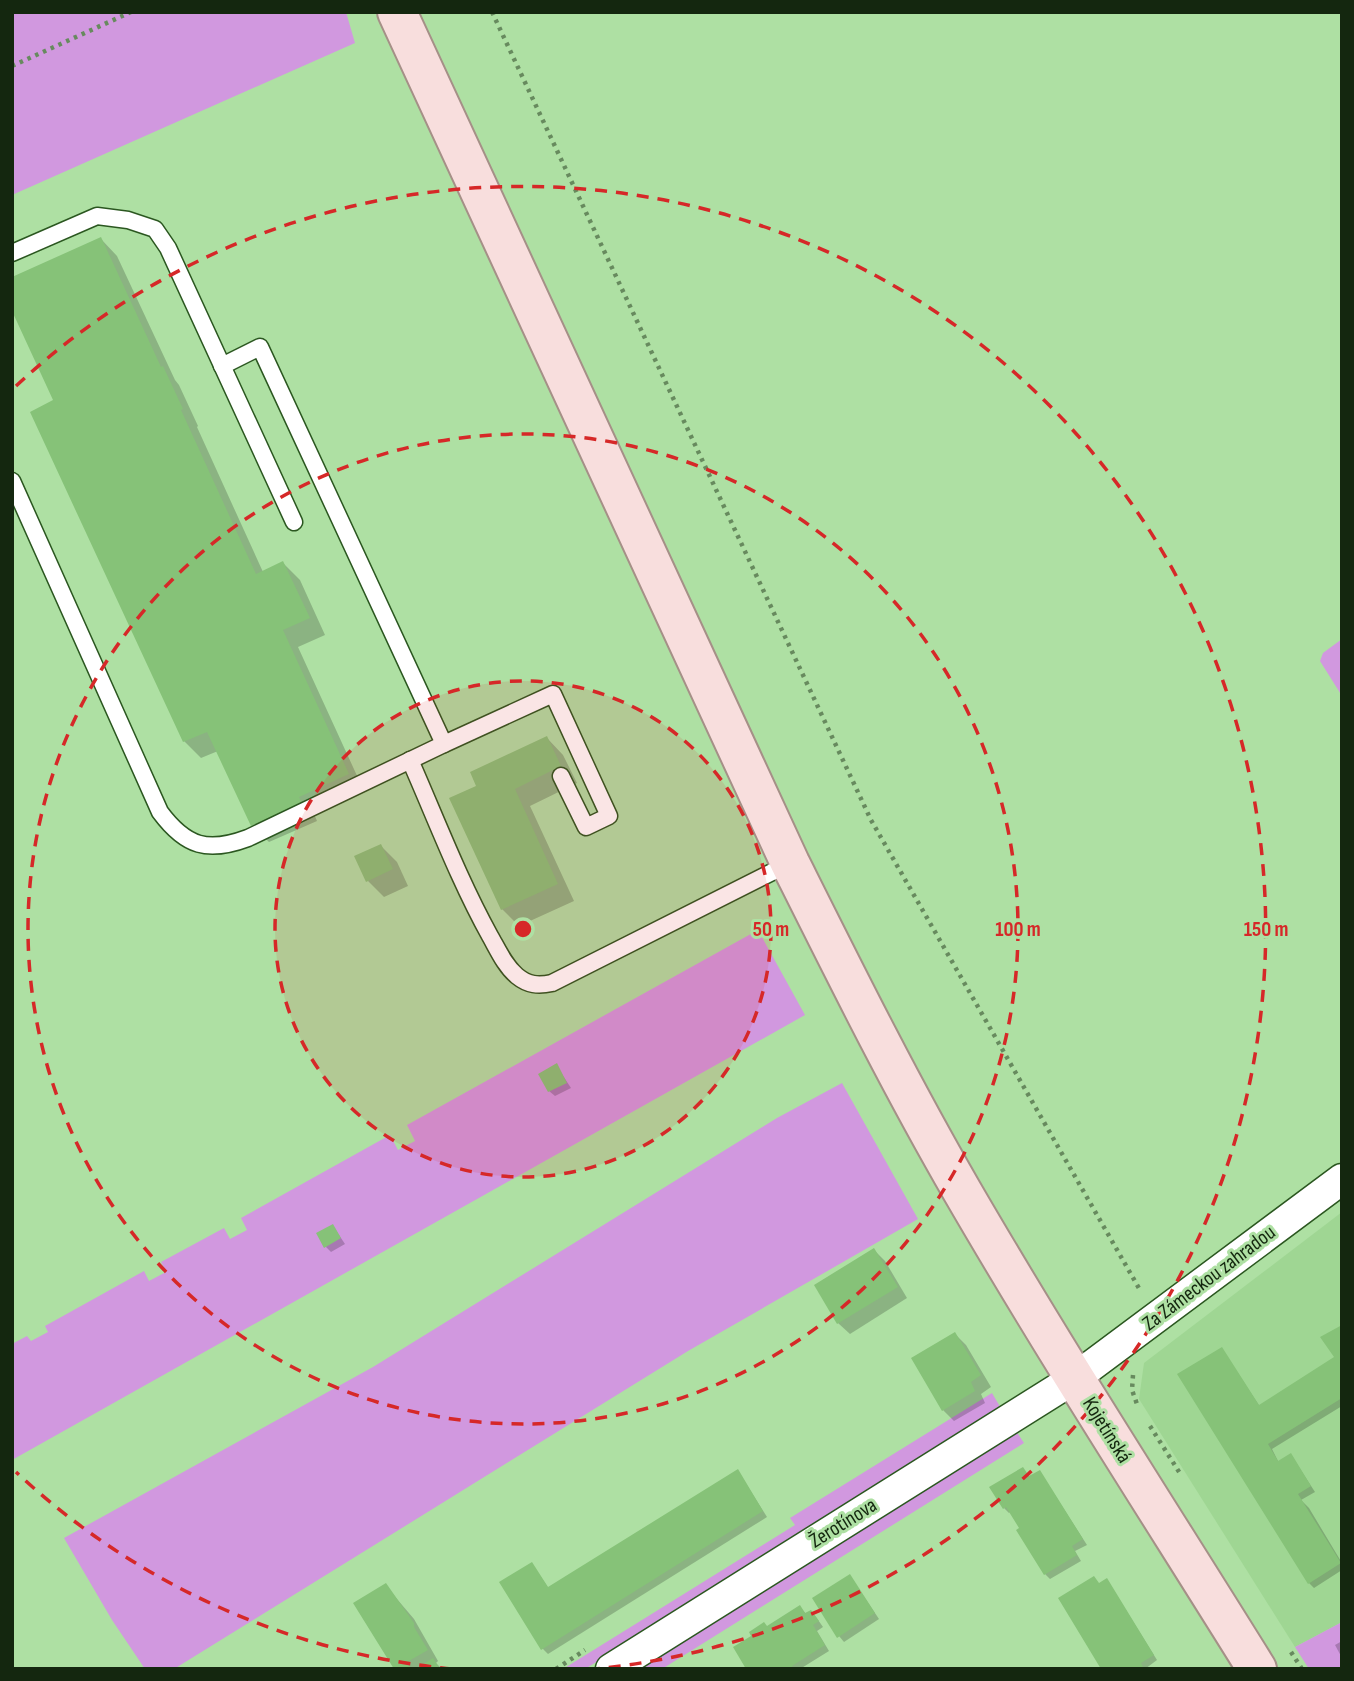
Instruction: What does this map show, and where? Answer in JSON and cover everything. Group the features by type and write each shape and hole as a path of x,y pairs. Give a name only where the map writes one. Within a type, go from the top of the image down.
{"main road":[{"name":"Kojetínská","path":"397,12 790,863 856,993 961,1189 1075,1378 1257,1669"}],"street":[{"name":"Za Zámeckou zahradou","path":"1075,1378 1342,1178"},
{"name":"Žerotínova","path":"611,1669 1075,1378"}],"lane":[{"path":"12,253 97,216 128,220 155,229 168,248 294,522"},
{"path":"222,366 260,347 444,744"},
{"path":"12,481 160,812 177,832 189,841 203,846 232,844 553,694 609,816 586,827 561,776"},
{"path":"410,760 461,879 485,927 509,969 528,983 541,986 552,983 790,863"}],"path":[{"path":"12,66 131,12"},
{"path":"492,12 871,820 1156,1318"},
{"path":"1133,1371 1132,1390 1142,1413"},
{"path":"1148,1422 1182,1476"},
{"path":"1285,1642 1302,1669"}],"shaded area":[{"path":"12,12 346,12 355,43 12,195"},
{"path":"1342,639 1342,696 1320,661 1323,653"},
{"path":"758,930 805,1015 12,1460 12,1344 27,1336 31,1341 48,1332 45,1326 144,1271 149,1281 166,1272 161,1262 224,1228 230,1239 247,1230 241,1218 390,1135 398,1150 415,1141 407,1125"},
{"path":"842,1083 918,1219 688,1351 174,1669 145,1669 112,1620 64,1538 373,1367 777,1118"},
{"path":"1342,1212 1342,1622 1295,1647 1139,1399 1144,1363"},
{"path":"992,1393 1002,1410 585,1669 563,1669 795,1525 790,1518"},
{"path":"1016,1431 1024,1443 662,1669 634,1669"},
{"path":"1342,1622 1342,1669 1309,1669 1295,1647"}],"building":[{"path":"101,237 183,409 181,410 256,574 283,561 310,618 283,630 349,774 299,797 302,804 251,826 207,732 183,742 30,412 53,400 12,311 12,277"},
{"path":"547,736 561,766 515,789 558,884 501,910 449,798 476,786 470,772"},
{"path":"381,844 393,869 366,882 354,856"},
{"path":"557,1063 567,1083 548,1092 538,1074"},
{"path":"333,1224 341,1238 324,1248 316,1233"},
{"path":"874,1248 898,1287 837,1324 814,1285"},
{"path":"1342,1325 1342,1398 1268,1444 1278,1461 1291,1453 1311,1486 1298,1494 1341,1563 1308,1584 1177,1374 1222,1347 1259,1405 1334,1357 1320,1337"},
{"path":"955,1332 981,1375 971,1382 975,1391 942,1411 911,1358"},
{"path":"1023,1467 1029,1476 1040,1470 1083,1539 1072,1546 1077,1555 1044,1575 1016,1530 1019,1528 1006,1507 1003,1509 989,1487"},
{"path":"738,1469 763,1511 541,1650 499,1582 532,1562 548,1587"},
{"path":"850,1574 875,1613 837,1638 812,1598"},
{"path":"1094,1576 1099,1583 1107,1578 1154,1655 1141,1663 1144,1669 1101,1669 1058,1598"},
{"path":"386,1583 414,1623 428,1650 407,1662 411,1669 394,1669 353,1603"},
{"path":"800,1605 805,1613 811,1610 819,1621 813,1625 825,1645 792,1666 794,1669 746,1669 733,1647 751,1636 749,1632 764,1622 767,1626"},
{"path":"433,1658 440,1669 416,1669"}]}
